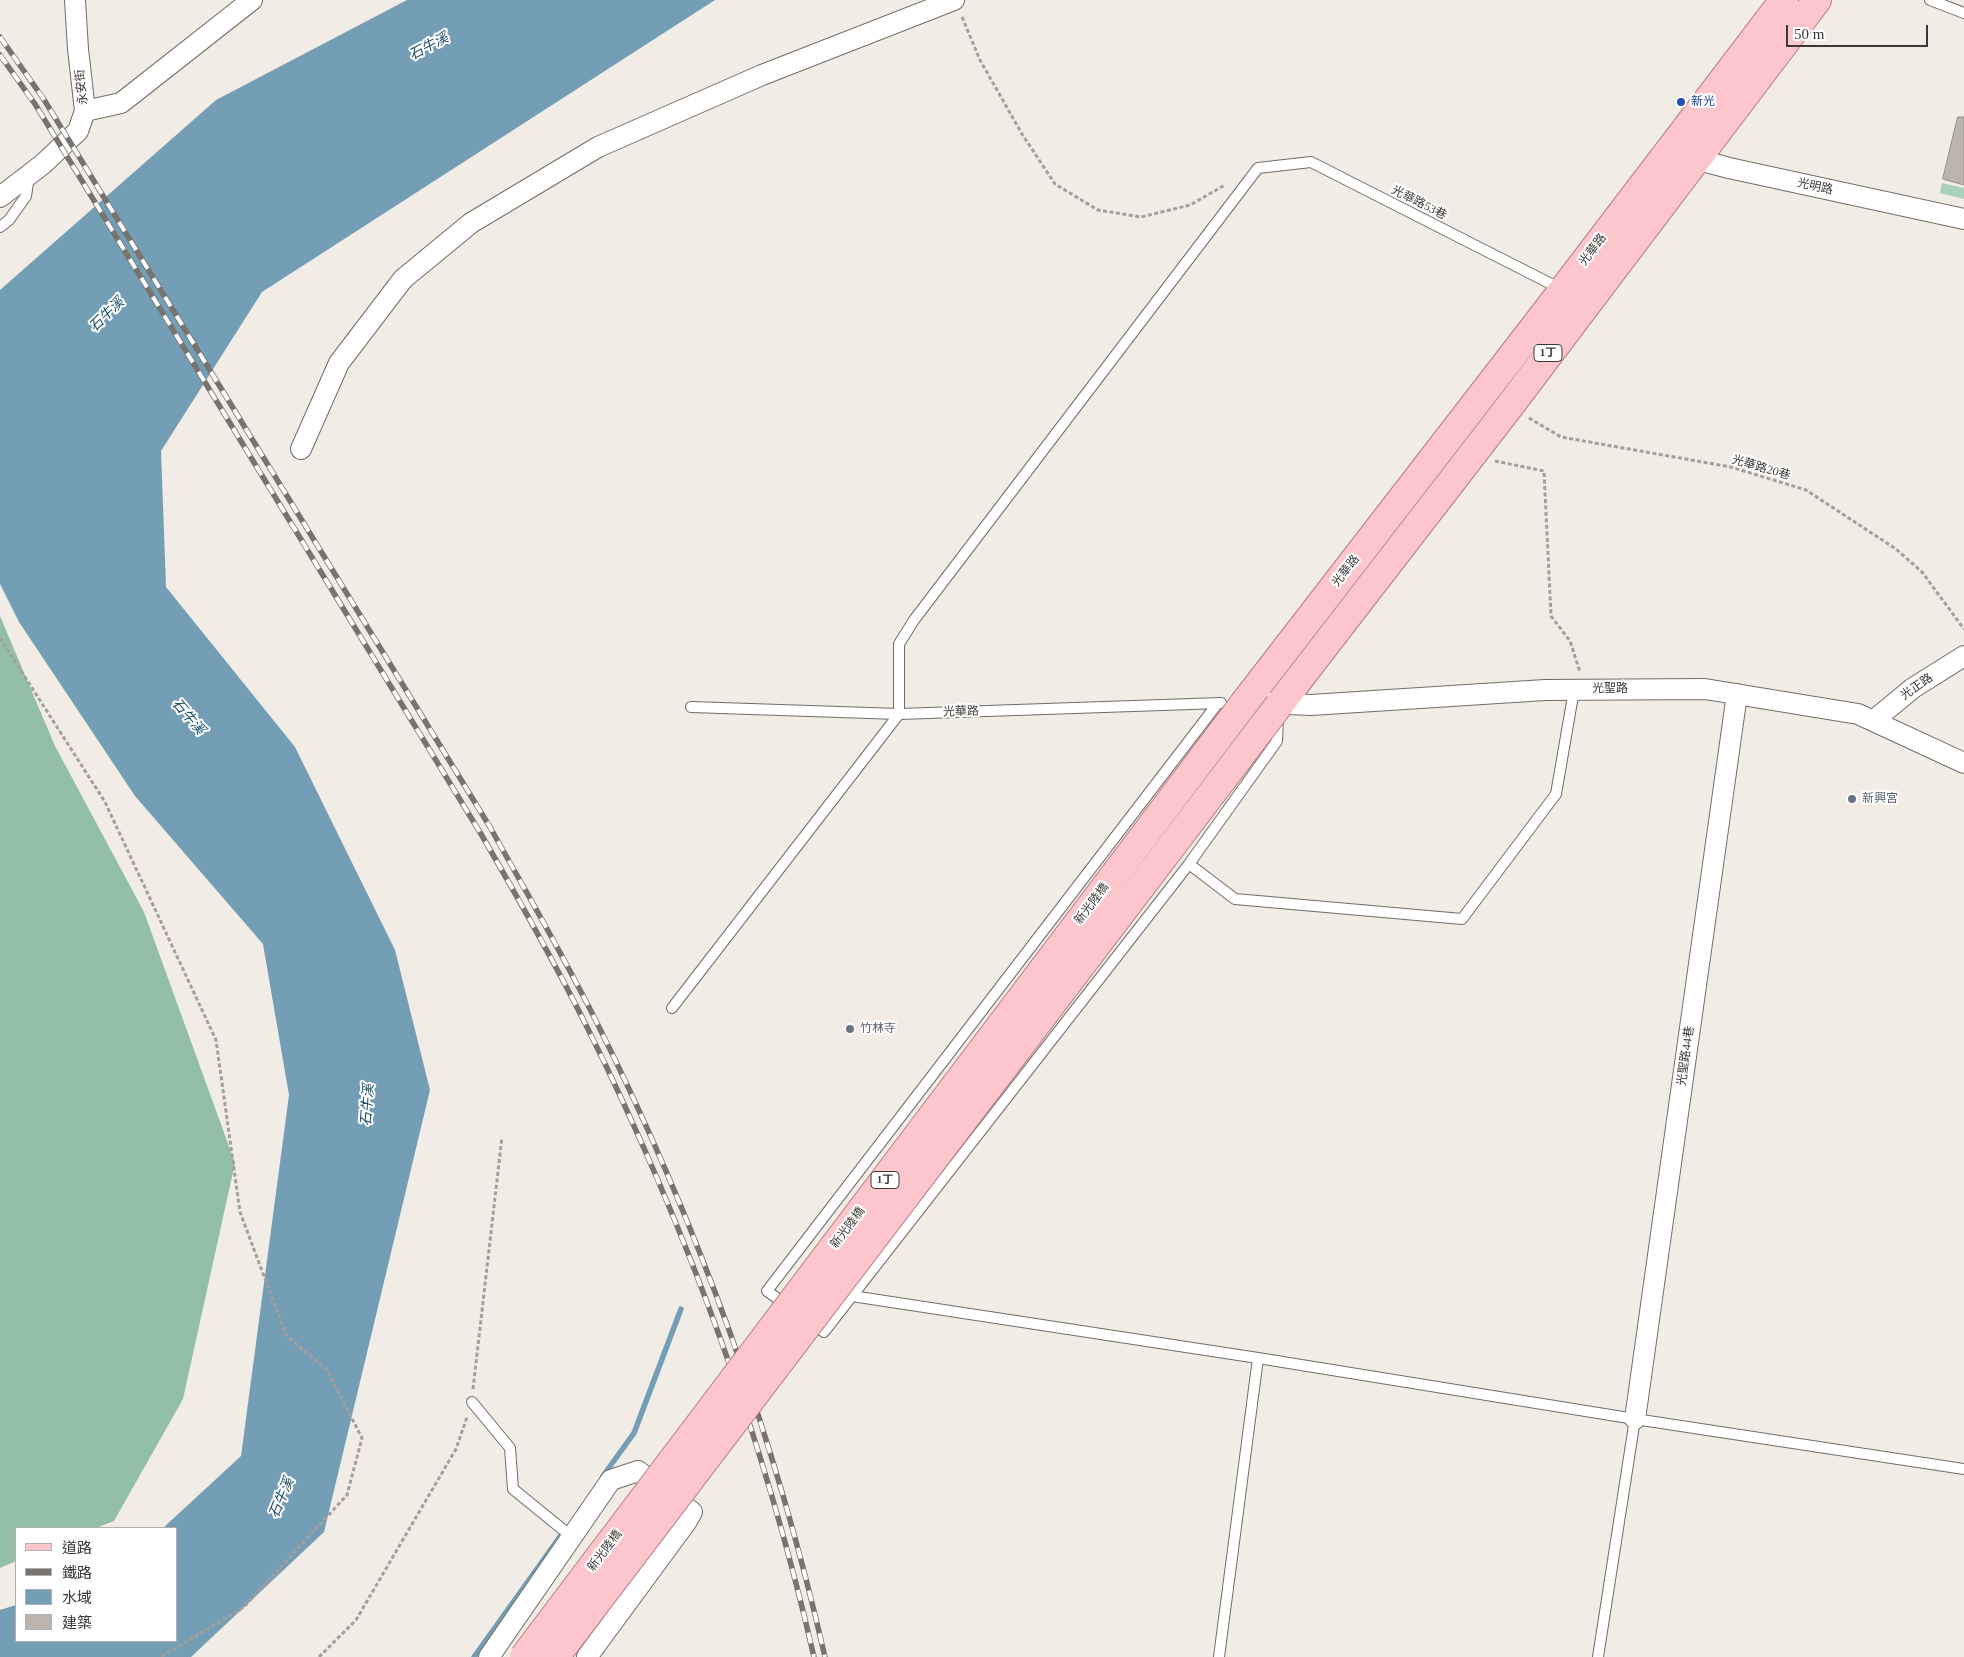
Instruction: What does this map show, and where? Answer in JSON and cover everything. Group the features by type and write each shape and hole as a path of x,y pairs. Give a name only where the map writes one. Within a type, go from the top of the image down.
{"main road":[{"name":"光華路","path":"1232,703 1521,344 1784,0"},
{"name":"1丁","path":"1279,705 1471,456 1817,0"},
{"path":"1521,344 1543,360"},
{"name":"新光陸橋","path":"524,1657 1232,703"},
{"name":"新光陸橋","path":"555,1657 1279,705"}],"street":[{"name":"永安街","path":"0,197 43,164 78,131 85,111 75,0"},
{"path":"85,111 121,103 252,0"},
{"path":"301,449 339,363 403,279 471,223 598,147 762,75 957,4"},
{"name":"光明路","path":"1668,150 1696,160 1729,168 1964,219"},
{"name":"光正路","path":"1873,721 1913,688 1964,656"},
{"name":"光聖路","path":"1232,703 1311,705 1545,690 1705,688 1858,714 1964,763"},
{"name":"光聖路44巷","path":"1635,1419 1737,694"},
{"path":"490,1657 611,1480 638,1471 692,1512 587,1657"}],"lane":[{"path":"1930,0 1964,13"},
{"name":"光華路53巷","path":"1258,168 1311,162 1563,290"},
{"path":"672,1008 899,714 899,644 920,612 1258,168"},
{"path":"0,228 9,220 26,196 30,174"},
{"path":"1189,864 1235,899 1462,919 1556,794 1580,689"},
{"path":"1232,703 768,1291 824,1332 1189,864 1277,741 1279,705"},
{"name":"光華路","path":"691,707 899,714 1232,703"},
{"path":"852,1296 1964,1469"},
{"path":"1219,1657 1258,1358"},
{"path":"472,1402 510,1448 513,1489 572,1537"},
{"path":"1598,1657 1635,1419"}],"path":[{"path":"957,4 980,60 1022,134 1056,184 1098,210 1142,217 1190,205 1258,168"},
{"name":"光華路20巷","path":"1508,407 1561,437 1731,467 1806,490 1896,550 1922,572 1964,629"},
{"path":"1471,456 1544,471 1551,616 1570,641 1580,689"},
{"path":"0,638 105,802 216,1040 240,1212 286,1335 327,1370 362,1438 347,1495 341,1502 244,1607 161,1657"},
{"path":"319,1657 356,1620 456,1449 472,1402 502,1136"}],"green space":[{"path":"1942,183 1964,188 1964,199 1940,193"},
{"path":"0,616 55,746 144,912 235,1163 183,1399 114,1521 99,1527 15,1527 15,1561 0,1568"}],"water":[{"name":"石牛溪","path":"407,0 715,0 262,292 161,451 166,587 295,747 395,950 430,1090 324,1532 191,1657 0,1657 0,1610 15,1605 15,1642 178,1642 178,1527 164,1527 241,1456 289,1095 263,944 135,796 19,622 0,584 0,290 216,100"}],"building":[{"path":"1958,117 1964,117 1964,185 1943,179"}],"waterway":[{"path":"603,1476 634,1433 681,1309"},
{"path":"474,1657 564,1531"}],"railway":[{"path":"0,37 43,98 490,827 596,1021 633,1097 667,1174 730,1332 782,1494 805,1575 825,1657"},
{"path":"0,55 35,104 481,834 549,954 587,1027 657,1179 719,1335 771,1495 814,1657"}],"place":[{"name":"新光","path":"1681,102"},
{"name":"新興宮","path":"1852,799"},
{"name":"竹林寺","path":"850,1029"}]}
